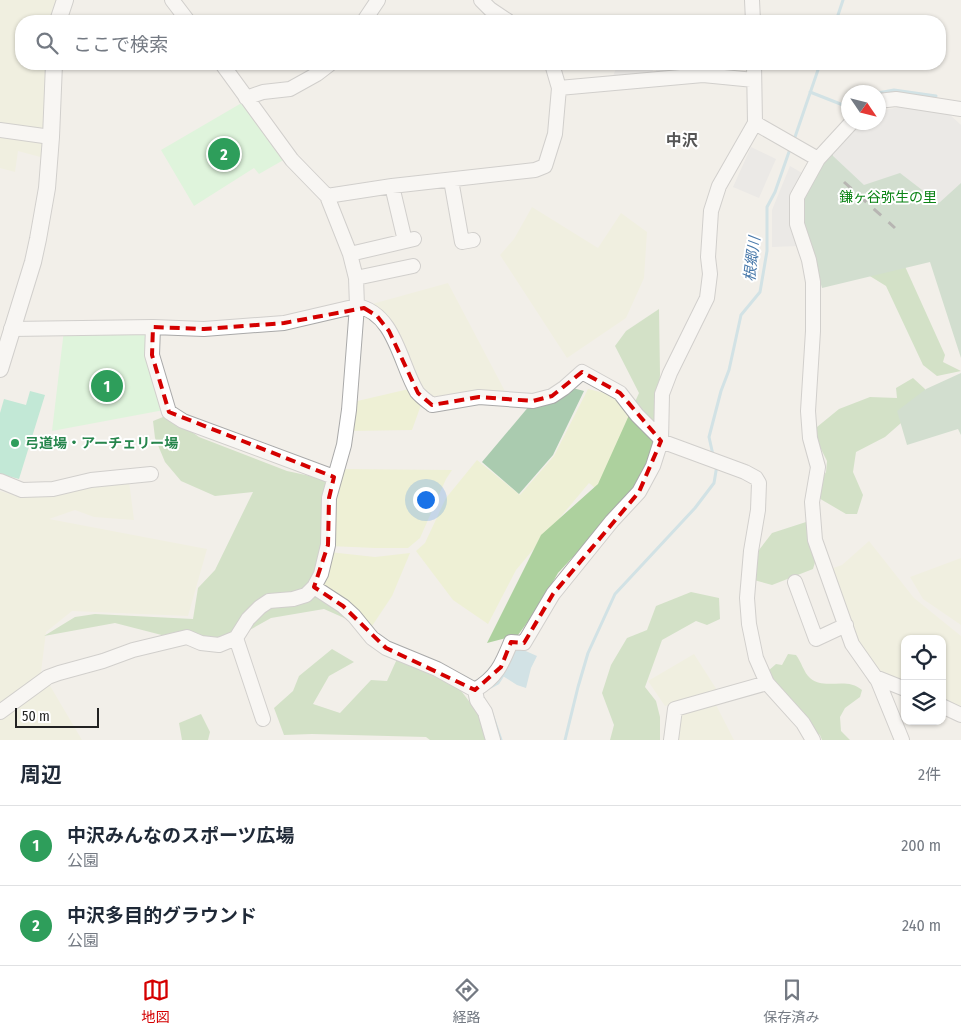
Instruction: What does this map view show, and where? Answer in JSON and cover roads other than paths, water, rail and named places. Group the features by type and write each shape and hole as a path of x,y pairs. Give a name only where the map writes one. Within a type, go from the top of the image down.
{"street":[{"path":"60,15 65,0"},
{"path":"172,0 183,15"},
{"path":"368,15 378,0"},
{"path":"481,0 499,15"},
{"path":"752,0 753,15"},
{"path":"0,369 33,262 38,239 51,137 54,70"},
{"path":"0,712 48,677 59,673 103,661 133,650 187,637 201,643 218,645 236,638 248,619 260,607 269,601 292,599 306,595 314,587 321,574 328,545 329,498 344,445 349,410 357,306 356,278 350,254 327,196 292,160 226,70"},
{"path":"246,98 263,92 290,90 322,70"},
{"path":"327,196 392,186 536,170 545,166 555,134 559,88 554,70"},
{"path":"475,690 488,682 501,667 511,642 524,643 553,594 612,521 639,492 653,466 661,441 662,394 670,373 707,298 710,274 708,256 711,211 719,186 755,123 754,70"},
{"path":"559,88 703,75 754,80"},
{"path":"886,99 961,108"},
{"path":"755,123 818,159"},
{"path":"0,130 51,137"},
{"path":"845,130 818,159 797,198 797,224 809,260 813,282 813,331 808,411 810,438 818,467 812,502 815,540 852,644 875,677 902,740"},
{"path":"451,180 462,242 472,240"},
{"path":"350,254 409,240 392,186"},
{"path":"356,278 413,266"},
{"path":"11,329 153,327 204,329 284,323 357,306 377,316 389,331 418,393 432,405 479,397 533,401 552,396 582,372 620,393 661,441 745,472 756,478 759,483 758,510 751,551 747,598 756,658 767,683 803,723 814,740"},
{"path":"153,327 152,355 169,412 183,420 334,477"},
{"path":"0,481 22,490 52,489 91,480 151,474"},
{"path":"795,582 816,639 846,625"},
{"path":"314,587 343,606 372,638 386,648 437,669 475,690 477,700 485,712 493,740"},
{"path":"236,638 263,719"},
{"path":"875,677 901,687"},
{"path":"671,740 675,709 767,683"},
{"path":"946,708 961,715"}],"water":[{"path":"512,645 537,656 531,668 526,688 517,685 498,673"}],"waterway":[{"name":"根郷川","path":"838,15 843,0"},
{"name":"根郷川","path":"795,137 818,70"},
{"path":"886,92 894,90 936,96"},
{"path":"810,92 841,104"},
{"name":"根郷川","path":"713,455 709,437 721,391 729,370 741,315 760,292 767,251 767,207 775,192 790,149"},
{"path":"565,740 588,653 615,594 695,508 714,483 717,465"},
{"path":"489,688 498,683 505,672"},
{"path":"490,708 501,740"}],"railway":[{"path":"844,182 895,228"}],"place":[{"name":"中沢多目的グラウンド","path":"224,154"},
{"name":"中沢みんなのスポーツ広場","path":"107,386"},
{"name":"弓道場・アーチェリー場","path":"15,443"}],"district":[{"name":"中沢","path":"682,140"}],"park label":[{"name":"鎌ヶ谷弥生の里","path":"888,197"}]}
